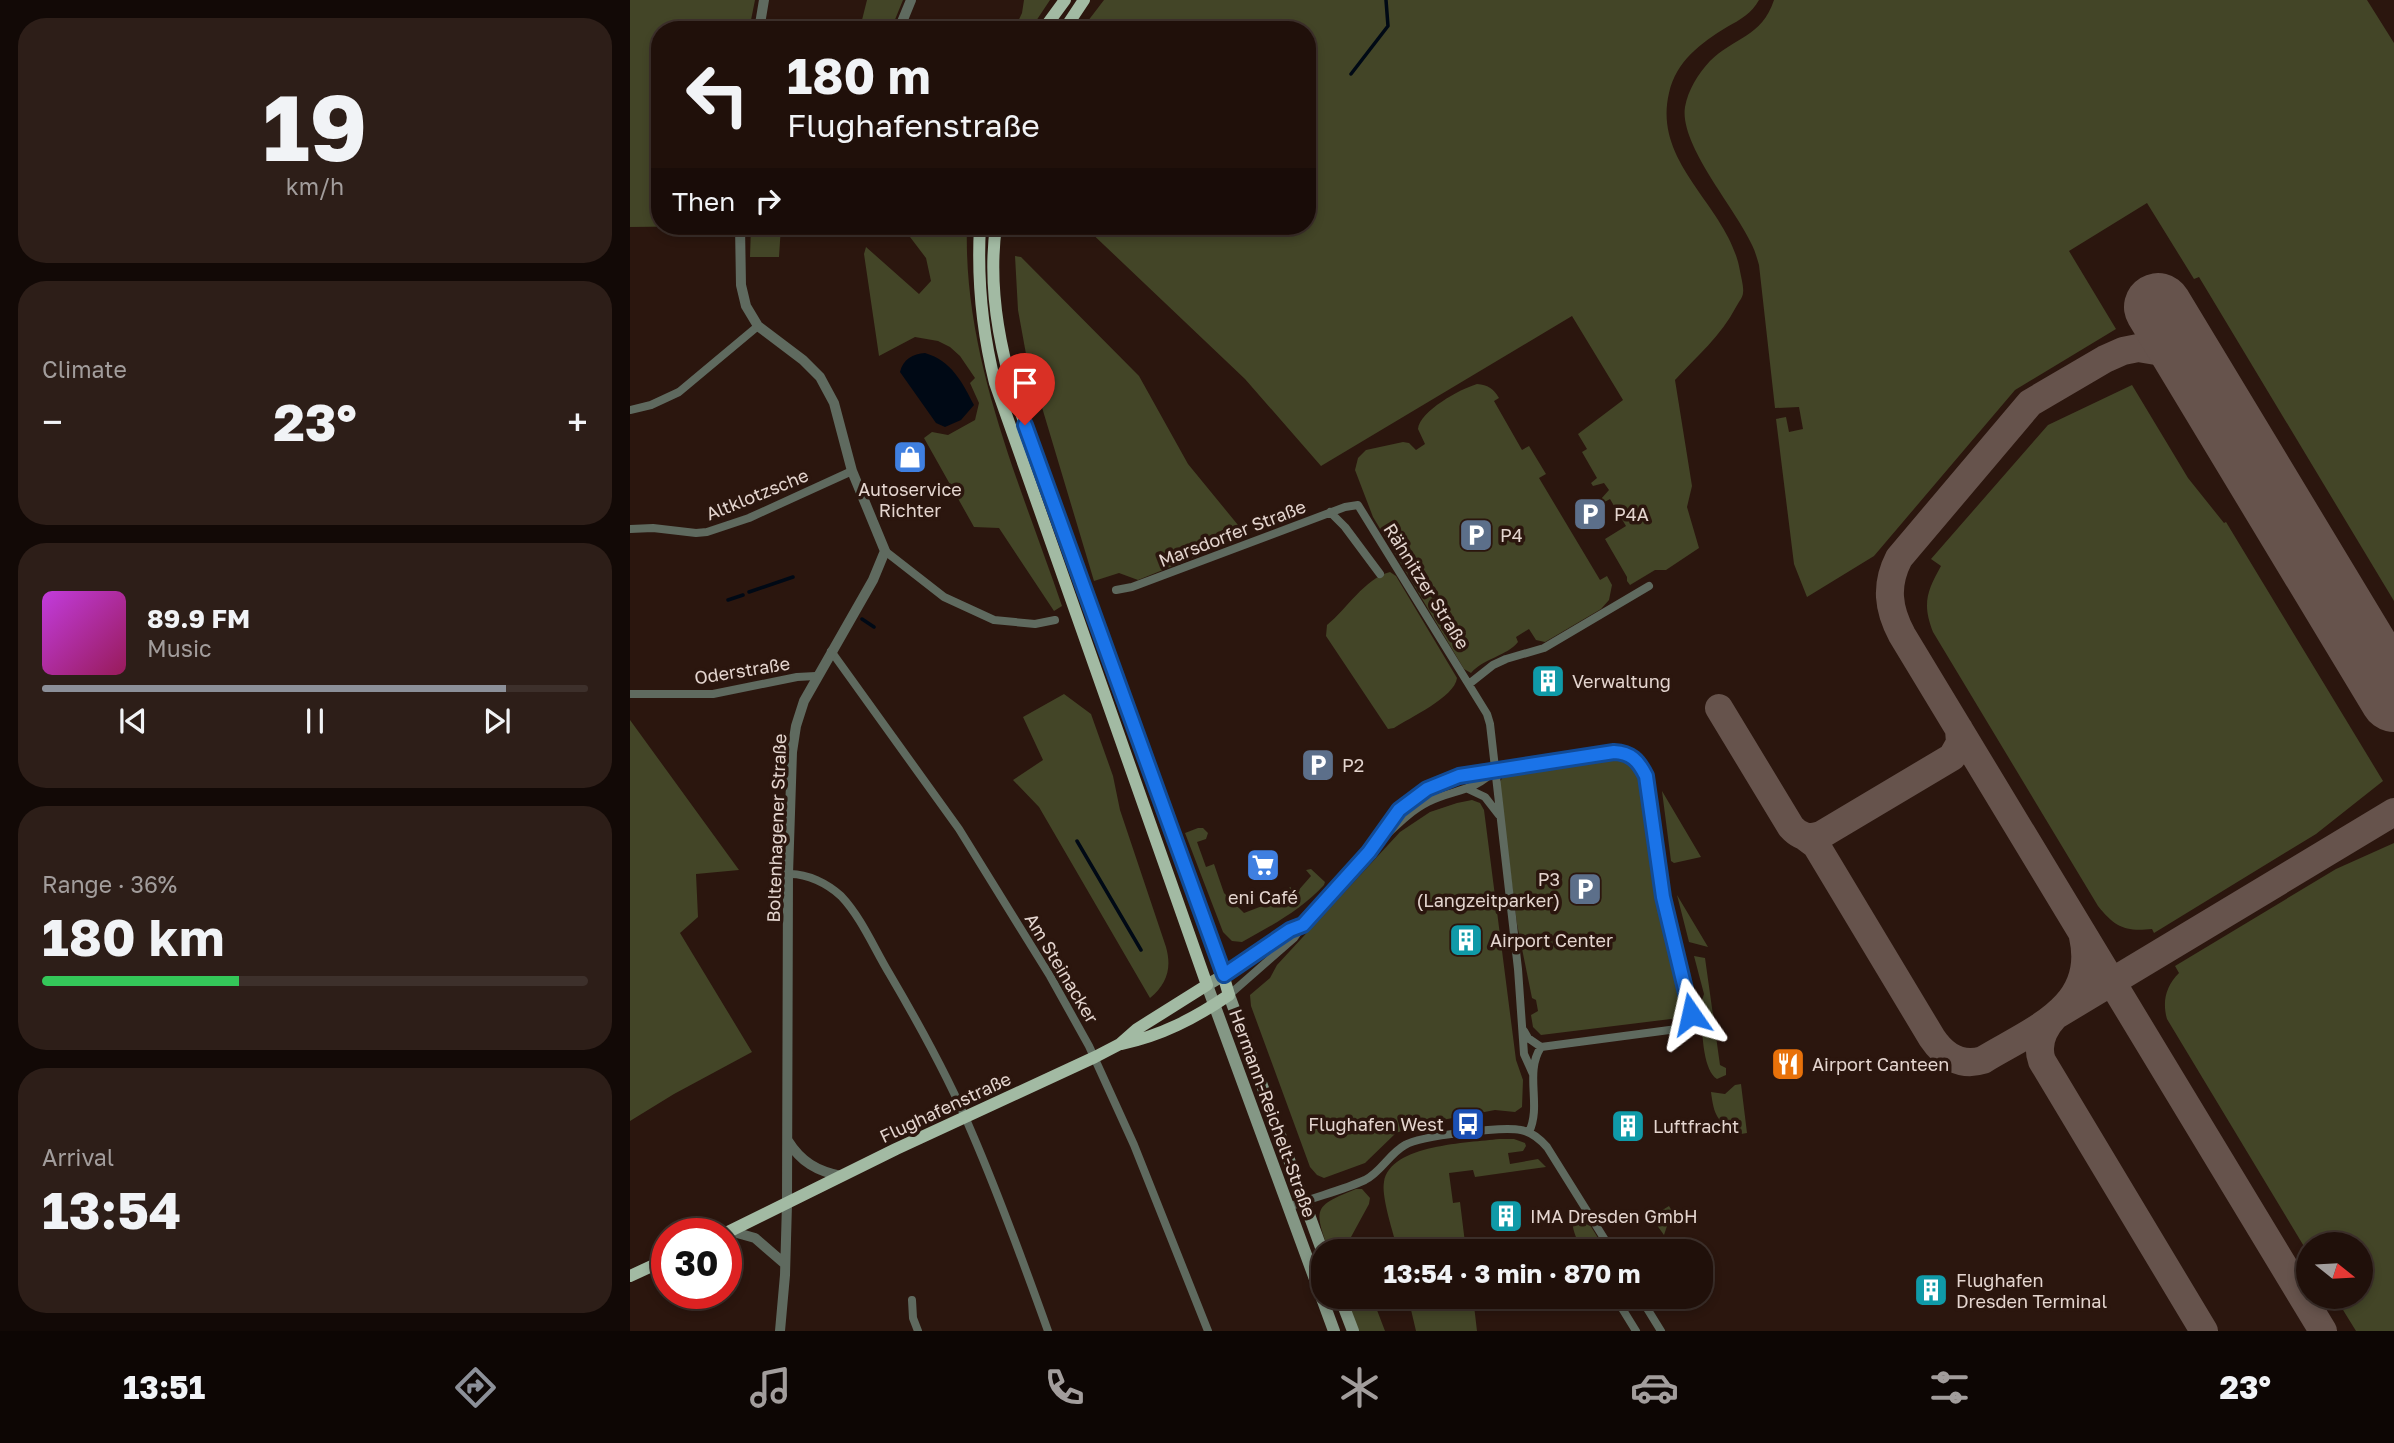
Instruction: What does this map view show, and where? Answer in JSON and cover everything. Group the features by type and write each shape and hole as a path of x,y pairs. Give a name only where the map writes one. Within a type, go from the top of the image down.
{"main road":[{"path":"1050,21 1065,0"},
{"path":"1070,21 1084,0"},
{"name":"Hermann-Reichelt-Straße","path":"980,235 982,319 995,383 1214,1005 1334,1331"},
{"name":"Hermann-Reichelt-Straße","path":"995,235 993,271 995,302 1000,339 1016,399 1318,1239"},
{"name":"Flughafenstraße","path":"742,1225 1095,1057 1120,1044 1137,1029 1224,975"},
{"name":"Flughafenstraße","path":"1120,1044 1144,1040 1170,1030 1229,995"},
{"path":"630,1276 651,1266"},
{"path":"1345,1309 1353,1331"}],"street":[{"path":"760,21 764,0"},
{"path":"902,21 911,0"},
{"path":"740,235 741,285 746,306 758,326 821,377 834,403 852,471 885,551 944,597 994,620 1035,624 1055,620"},
{"path":"630,410 679,392 758,326"},
{"name":"Altklotzsche","path":"630,529 653,528 707,533 749,518 852,471"},
{"name":"Marsdorfer Straße","path":"1116,590 1132,587 1330,512 1358,505"},
{"name":"Rähnitzer Straße","path":"1358,505 1487,714 1496,769 1500,818"},
{"path":"1330,512 1380,573"},
{"name":"Boltenhagener Straße","path":"780,1331 787,1204 792,752 804,701 873,580 885,551"},
{"path":"1469,684 1493,665 1544,649 1649,586"},
{"name":"Am Steinacker","path":"831,651 959,829 1050,976 1095,1057 1134,1146 1208,1331"},
{"name":"Oderstraße","path":"630,694 713,694 817,676"},
{"name":"Flughafenstraße","path":"1369,852 1399,810 1427,789 1459,776 1614,752 1629,754 1636,760 1646,776 1663,897 1691,1014 1677,1029 1541,1047"},
{"name":"Flughafenstraße","path":"1229,995 1294,938 1369,852 1402,820 1440,797 1482,782 1496,769"},
{"path":"1468,789 1485,797 1500,818 1524,1055 1533,1074"},
{"path":"789,874 797,874 826,885 842,897 917,1020 965,1117 1011,1227 1048,1331"},
{"name":"Flughafenstraße","path":"1224,975 1290,930 1303,925"},
{"path":"1523,1030 1528,1038 1541,1047 1535,1059 1533,1074 1536,1105 1529,1132"},
{"path":"1289,1207 1364,1180 1379,1170 1398,1149 1417,1140 1510,1128 1529,1132 1546,1147 1602,1239"},
{"path":"788,1141 800,1157 813,1167 841,1176"},
{"path":"742,1235 755,1238 771,1249 785,1264"},
{"path":"912,1300 918,1331"},
{"path":"1622,1309 1636,1331"},
{"path":"1647,1309 1661,1331"}],"green space":[{"path":"630,0 755,0 751,21 651,21 651,227 630,227"},
{"path":"867,0 903,0 894,21 862,21"},
{"path":"1024,0 1050,0 1036,21 1018,21"},
{"path":"1104,0 1759,0 1745,16 1691,54 1677,71 1669,93 1667,119 1671,142 1681,164 1722,226 1733,248 1743,288 1743,295 1723,327 1675,380 1692,486 1687,507 1699,548 1666,570 1655,570 1630,585 1627,581 1605,539 1626,526 1610,499 1603,503 1601,499 1609,490 1604,483 1593,486 1591,483 1597,478 1582,452 1587,449 1578,434 1623,400 1572,316 1321,466 1245,379 1093,235 1316,235 1316,21 1088,21"},
{"path":"1774,0 2367,0 2394,43 2394,601 2199,277 2194,279 2147,203 2069,251 2116,329 2015,390 1874,556 1807,597 1794,564 1776,419 1786,417 1789,432 1803,429 1799,407 1775,408 1757,257 1744,230 1699,158 1686,122 1685,107 1691,88 1701,71 1719,53 1755,29 1769,12"},
{"path":"751,235 780,235 779,257 750,257"},
{"path":"909,235 967,235 968,275 974,324 984,372 1012,467 1062,606 1054,611 999,528 974,527 924,438 932,432 948,435 975,420 979,403 970,383 975,378 960,356 938,341 915,337 879,356 864,254 866,247 919,294 931,281 926,258"},
{"path":"1015,256 1021,257 1139,376 1188,464 1247,536 1138,580 1119,573 1094,581 1026,354 1018,310"},
{"name":"P4","path":"1477,384 1490,388 1497,395 1499,398 1494,401 1522,450 1529,446 1546,474 1539,478 1600,580 1607,576 1612,585 1609,600 1601,609 1545,642 1536,640 1529,629 1516,637 1518,642 1513,647 1471,673 1464,669 1373,517 1355,470 1358,458 1366,450 1403,442 1409,443 1416,450 1425,444 1418,429 1426,415 1451,396"},
{"path":"2132,385 2188,478 2224,523 2226,522 2383,781 2316,834 2154,933 2152,929 2135,930 2121,926 2098,906 1933,632 1927,605 1929,590 1941,566 1931,559 2048,425"},
{"name":"P2","path":"1390,572 1396,576 1457,678 1440,700 1388,729 1326,636 1327,625 1356,595 1372,581"},
{"path":"1064,694 1091,714 1166,947 1167,975 1161,987 1150,998 1039,807 1013,780 1043,760 1023,717"},
{"path":"630,720 739,870 696,874 698,917 680,933 752,1052 630,1121"},
{"name":"P3 (Langzeitparker)","path":"1616,760 1630,764 1640,776 1655,892 1679,980 1683,1014 1679,1018 1541,1035 1533,1027 1531,1015 1538,1011 1536,1000 1532,998 1517,924 1499,783 1503,777"},
{"path":"1662,791 1701,857 1674,863 1671,861"},
{"path":"1472,800 1480,803 1484,810 1516,1060 1523,1080 1522,1107 1515,1112 1495,1110 1421,1124 1396,1133 1365,1163 1324,1178 1310,1167 1251,1006 1250,995 1270,978 1277,965 1400,832 1430,812"},
{"path":"1203,828 1208,833 1206,839 1197,842 1206,867 1214,864 1224,893 1244,913 1278,900 1290,887 1297,892 1311,876 1306,870 1311,869 1325,882 1324,885 1296,910 1275,924 1242,942 1232,941 1223,932 1185,833"},
{"path":"2394,843 2394,1331 2356,1331 2342,1309 2373,1309 2373,1232 2296,1233 2167,1019 2165,1006 2168,989 2179,973 2175,966 2336,869"},
{"path":"1677,895 1708,947 1689,942"},
{"path":"1694,956 1705,958 1720,1065 1726,1068 1726,1075 1717,1079 1712,1074 1705,1056 1701,1004 1704,994"},
{"path":"1741,1084 1747,1133 1735,1135 1717,1116 1711,1092 1725,1094 1735,1085"},
{"path":"1514,1139 1526,1146 1523,1151 1508,1153 1510,1164 1538,1159 1546,1167 1475,1177 1473,1170 1449,1173 1453,1203 1460,1202 1465,1239 1395,1239 1384,1197 1384,1182 1389,1169 1415,1153 1451,1144"},
{"path":"1356,1189 1362,1189 1370,1198 1352,1239 1325,1239 1319,1217 1321,1210 1332,1200"},
{"path":"1669,1206 1672,1211 1664,1235 1651,1217"},
{"path":"1575,1210 1582,1212 1598,1238 1577,1239 1572,1222"},
{"path":"1350,1309 1377,1309 1385,1331 1358,1331"},
{"path":"1411,1309 1474,1309 1477,1331 1416,1331"}],"shaded area":[{"path":"925,353 949,367 974,405 961,420 945,427 936,423 900,372 909,358"}],"waterway":[{"path":"1351,74 1388,26 1386,0"},
{"path":"749,592 793,577"},
{"path":"728,600 743,595"},
{"path":"862,619 874,627"},
{"path":"1077,841 1141,950"}],"taxiway":[{"path":"2209,391 2191,368 2168,353 2138,348 2105,359 2030,403 1899,558 1890,587 1891,606 1902,635 2323,1331"},
{"path":"1719,708 1791,827 1809,837 1821,835 1952,757 1960,743 1959,729"},
{"path":"2204,1331 2042,1061 2042,1037 2055,1016 2394,812"},
{"path":"1804,836 1816,845 1932,1038 1948,1055 1960,1061 1983,1060 2057,1014 2071,999 2081,982 2085,961 2083,937"}],"runway":[{"path":"2158,307 2394,698"}],"place":[{"name":"Autoservice Richter","path":"910,457"},
{"name":"P4A","path":"1590,514"},
{"name":"P4","path":"1476,535"},
{"name":"Verwaltung","path":"1548,681"},
{"name":"P2","path":"1318,765"},
{"name":"eni Café","path":"1263,865"},
{"name":"P3 (Langzeitparker)","path":"1585,889"},
{"name":"Airport Center","path":"1466,940"},
{"name":"Airport Canteen","path":"1788,1064"},
{"name":"Flughafen West","path":"1468,1124"},
{"name":"Luftfracht","path":"1628,1126"},
{"name":"IMA Dresden GmbH","path":"1506,1216"},
{"name":"Flughafen Dresden Terminal","path":"1931,1290"}],"route":[{"path":"1025,425 1224,975 1290,930 1303,925 1369,852 1399,810 1427,789 1459,776 1614,752 1629,754 1646,776 1663,897 1691,1014"}]}
